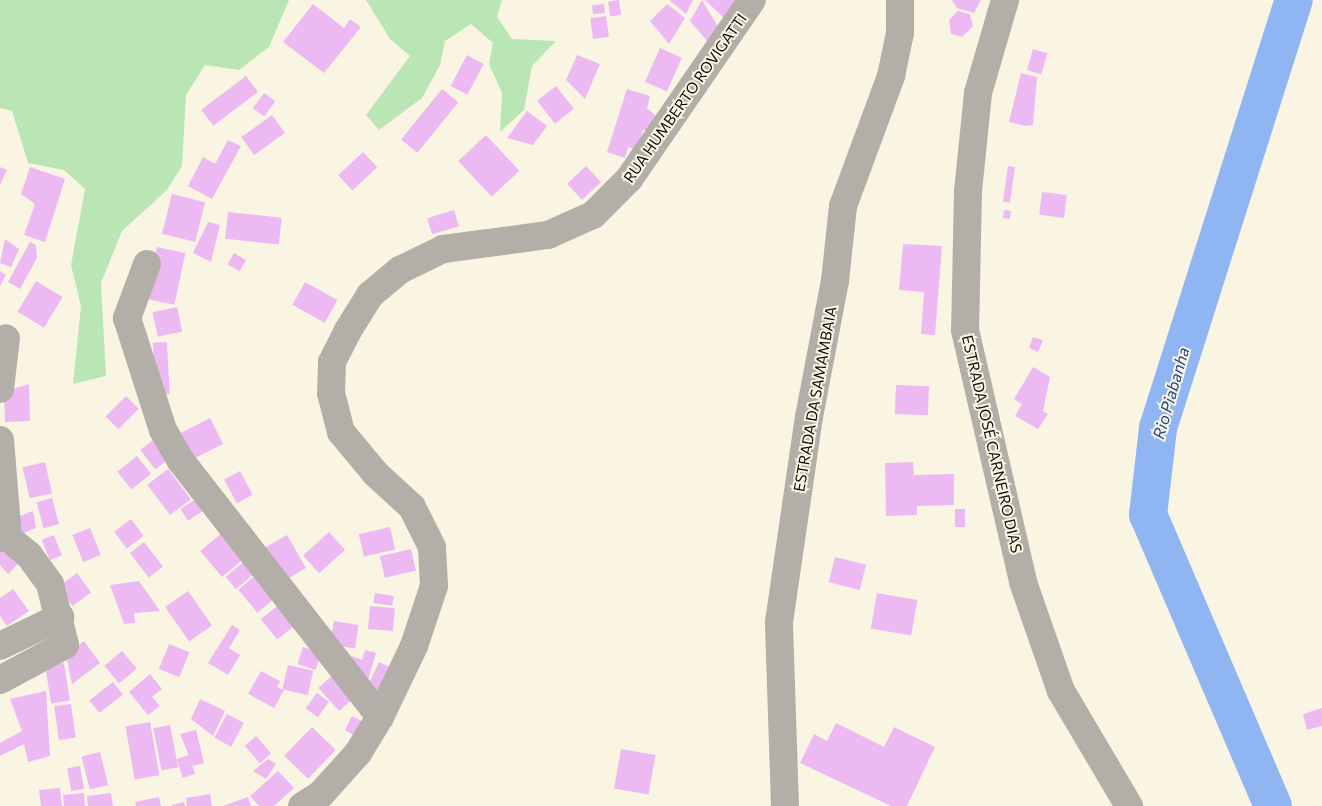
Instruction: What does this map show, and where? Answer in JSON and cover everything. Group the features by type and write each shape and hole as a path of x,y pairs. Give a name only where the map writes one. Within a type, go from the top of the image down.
{"street":[{"name":"RUA HUMBERTO ROVIGATTI","path":"302,806 321,794 358,753 380,718 414,646 434,586 432,547 412,507 376,474 341,432 331,393 332,362 370,295 400,270 443,249 548,234 593,216 629,180 752,0"},
{"name":"ESTRADA DA SAMAMBAIA","path":"784,806 779,622 835,281 843,206 891,76 900,33 900,0"},
{"name":"ESTRADA JOSÉ CARNEIRO DIAS","path":"1005,0 978,92 968,191 965,330 1023,582 1061,692 1129,806"},
{"path":"147,264 127,318 163,430 181,461 380,718"},
{"path":"0,389 6,338"},
{"path":"0,440 4,538 29,555 50,584 60,617 65,645 0,680"},
{"path":"0,646 60,617"}],"green space":[{"path":"0,0 289,0 269,47 239,70 205,65 186,95 182,166 167,190 122,231 101,283 106,376 73,384 81,306 71,265 85,189 64,170 28,163 12,111 0,108"},
{"path":"366,0 502,0 497,17 512,39 556,41 532,66 524,110 500,132 502,93 489,64 493,43 471,24 445,41 440,65 422,98 379,130 366,115 410,56 390,39"}],"building":[{"path":"619,0 621,15 610,16 608,2"},
{"path":"669,0 693,0 686,14"},
{"path":"702,0 723,35 713,48 690,21"},
{"path":"705,0 737,0 725,19"},
{"path":"952,0 981,0 974,13 957,8"},
{"path":"313,4 344,28 350,19 361,27 324,73 283,42"},
{"path":"604,4 605,13 593,14 592,5"},
{"path":"667,4 685,18 669,44 650,21"},
{"path":"958,11 970,14 973,26 962,37 951,34 949,20"},
{"path":"606,16 609,37 593,39 590,18"},
{"path":"660,48 682,58 667,92 645,82"},
{"path":"1033,49 1047,53 1041,74 1027,70"},
{"path":"467,55 484,64 467,95 451,86"},
{"path":"577,55 600,64 585,99 566,80"},
{"path":"1021,73 1037,77 1033,125 1026,126 1009,122"},
{"path":"246,76 258,92 213,126 201,110"},
{"path":"556,86 574,109 555,124 537,101"},
{"path":"442,89 458,102 417,153 401,140"},
{"path":"627,89 650,96 647,108 659,119 654,133 643,130 637,150 628,147 625,158 607,152"},
{"path":"264,93 275,101 264,117 253,108"},
{"path":"527,111 547,126 533,145 507,138"},
{"path":"272,115 285,133 254,155 241,137"},
{"path":"486,135 519,171 492,197 458,161"},
{"path":"228,140 241,146 212,199 188,186 203,157 215,164"},
{"path":"363,152 377,167 352,191 338,175"},
{"path":"586,166 601,182 582,200 567,184"},
{"path":"1008,166 1015,167 1010,203 1003,202"},
{"path":"0,167 7,170 0,185"},
{"path":"30,167 65,179 45,242 24,235 35,204 21,194"},
{"path":"1042,192 1067,195 1064,218 1039,215"},
{"path":"172,194 205,202 195,242 162,234"},
{"path":"454,210 459,226 432,234 427,218"},
{"path":"1004,210 1011,211 1010,219 1003,218"},
{"path":"228,212 282,218 279,244 225,239"},
{"path":"208,222 220,225 211,262 193,253"},
{"path":"5,239 19,249 11,267 0,263"},
{"path":"30,242 36,245 37,258 20,289 8,282"},
{"path":"903,244 942,246 935,335 921,334 924,292 899,290"},
{"path":"157,247 185,253 174,305 146,299"},
{"path":"234,253 246,260 240,271 228,264"},
{"path":"0,271 6,275 0,286"},
{"path":"36,281 63,297 44,328 17,312"},
{"path":"305,282 337,300 325,323 292,305"},
{"path":"177,307 182,331 158,337 153,312"},
{"path":"1033,337 1043,340 1038,352 1029,348"},
{"path":"167,342 170,394 156,395 153,343"},
{"path":"1033,367 1050,377 1043,411 1048,414 1038,429 1015,416 1022,404 1014,399"},
{"path":"29,384 30,421 5,422 4,392"},
{"path":"896,385 929,386 928,415 895,414"},
{"path":"126,396 139,409 118,429 105,417"},
{"path":"210,418 223,444 193,459 180,433"},
{"path":"153,440 168,460 155,470 140,450"},
{"path":"137,456 151,474 131,490 117,471"},
{"path":"45,462 52,493 30,498 23,467"},
{"path":"913,462 914,475 954,474 954,505 917,506 917,515 886,516 885,463"},
{"path":"168,469 191,499 170,515 147,485"},
{"path":"240,471 253,495 237,503 224,479"},
{"path":"52,498 59,524 44,528 37,502"},
{"path":"197,498 205,510 188,521 180,509"},
{"path":"955,509 965,509 965,527 955,527"},
{"path":"33,511 36,528 21,534 15,518"},
{"path":"131,519 144,536 127,548 114,532"},
{"path":"390,527 395,549 364,557 359,534"},
{"path":"90,528 101,555 83,562 72,535"},
{"path":"224,531 246,557 222,577 200,551"},
{"path":"329,532 345,550 319,573 303,555"},
{"path":"54,535 62,556 50,560 42,540"},
{"path":"287,535 306,568 279,583 260,550"},
{"path":"144,542 163,566 149,578 130,553"},
{"path":"8,547 21,561 8,574 0,565 0,549 5,554"},
{"path":"411,549 416,570 385,578 380,556"},
{"path":"835,557 866,565 860,590 829,582"},
{"path":"247,559 257,571 236,589 226,577"},
{"path":"77,573 91,592 72,606 58,587"},
{"path":"258,573 277,596 257,613 238,590"},
{"path":"139,581 160,611 134,613 135,623 124,624 110,585"},
{"path":"13,589 29,611 7,626 0,616 0,598"},
{"path":"188,591 212,625 189,641 165,607"},
{"path":"375,593 394,596 392,606 373,603"},
{"path":"877,593 917,600 911,636 871,628"},
{"path":"281,603 297,623 277,640 261,619"},
{"path":"370,606 395,608 393,631 368,629"},
{"path":"334,621 359,625 355,649 330,645"},
{"path":"232,625 240,630 229,648 240,655 228,675 208,663"},
{"path":"84,641 100,663 72,684 66,655"},
{"path":"169,644 189,652 179,677 159,669"},
{"path":"303,647 321,653 316,670 297,664"},
{"path":"365,650 376,653 368,680 347,674 352,656 362,660"},
{"path":"122,651 137,669 119,683 104,666"},
{"path":"379,662 394,669 383,693 368,686"},
{"path":"64,663 70,701 51,704 45,666"},
{"path":"288,665 313,671 308,695 282,689"},
{"path":"261,671 280,681 277,687 284,690 274,708 248,694"},
{"path":"150,674 162,689 152,697 160,706 148,715 129,692"},
{"path":"334,674 355,697 339,711 318,688"},
{"path":"113,682 123,695 99,713 89,700"},
{"path":"46,691 50,756 28,762 24,744 0,756 0,743 22,731 10,699"},
{"path":"317,693 329,702 318,717 306,708"},
{"path":"200,699 225,711 213,736 191,719"},
{"path":"71,704 76,738 59,740 54,706"},
{"path":"1322,708 1322,726 1307,730 1303,714"},
{"path":"227,714 244,723 231,747 214,738"},
{"path":"352,716 364,722 356,736 345,730"},
{"path":"150,722 159,775 135,780 125,726"},
{"path":"836,723 884,747 894,727 935,747 907,806 891,806 800,763 814,734 827,741"},
{"path":"170,725 178,767 162,770 153,728"},
{"path":"312,727 336,750 308,779 284,756"},
{"path":"196,730 204,763 193,766 180,734"},
{"path":"256,736 271,753 260,763 245,746"},
{"path":"621,749 655,755 649,794 614,788"},
{"path":"100,752 108,785 90,790 82,757"},
{"path":"189,755 195,774 183,778 177,759"},
{"path":"268,759 276,764 266,779 253,771"},
{"path":"80,766 84,789 71,791 67,768"},
{"path":"278,771 294,788 274,806 259,806 250,796"},
{"path":"60,788 62,806 41,806 39,790"},
{"path":"84,793 85,806 64,806 63,795"},
{"path":"111,793 113,806 88,806 87,796"},
{"path":"210,794 212,806 187,806 186,798"},
{"path":"159,797 161,806 136,806 135,802"},
{"path":"248,797 251,806 223,806"},
{"path":"184,802 185,806 172,806 172,805"}],"waterway":[{"name":"Rio Piabanha","path":"1273,806 1148,515 1158,428 1294,0"}]}
